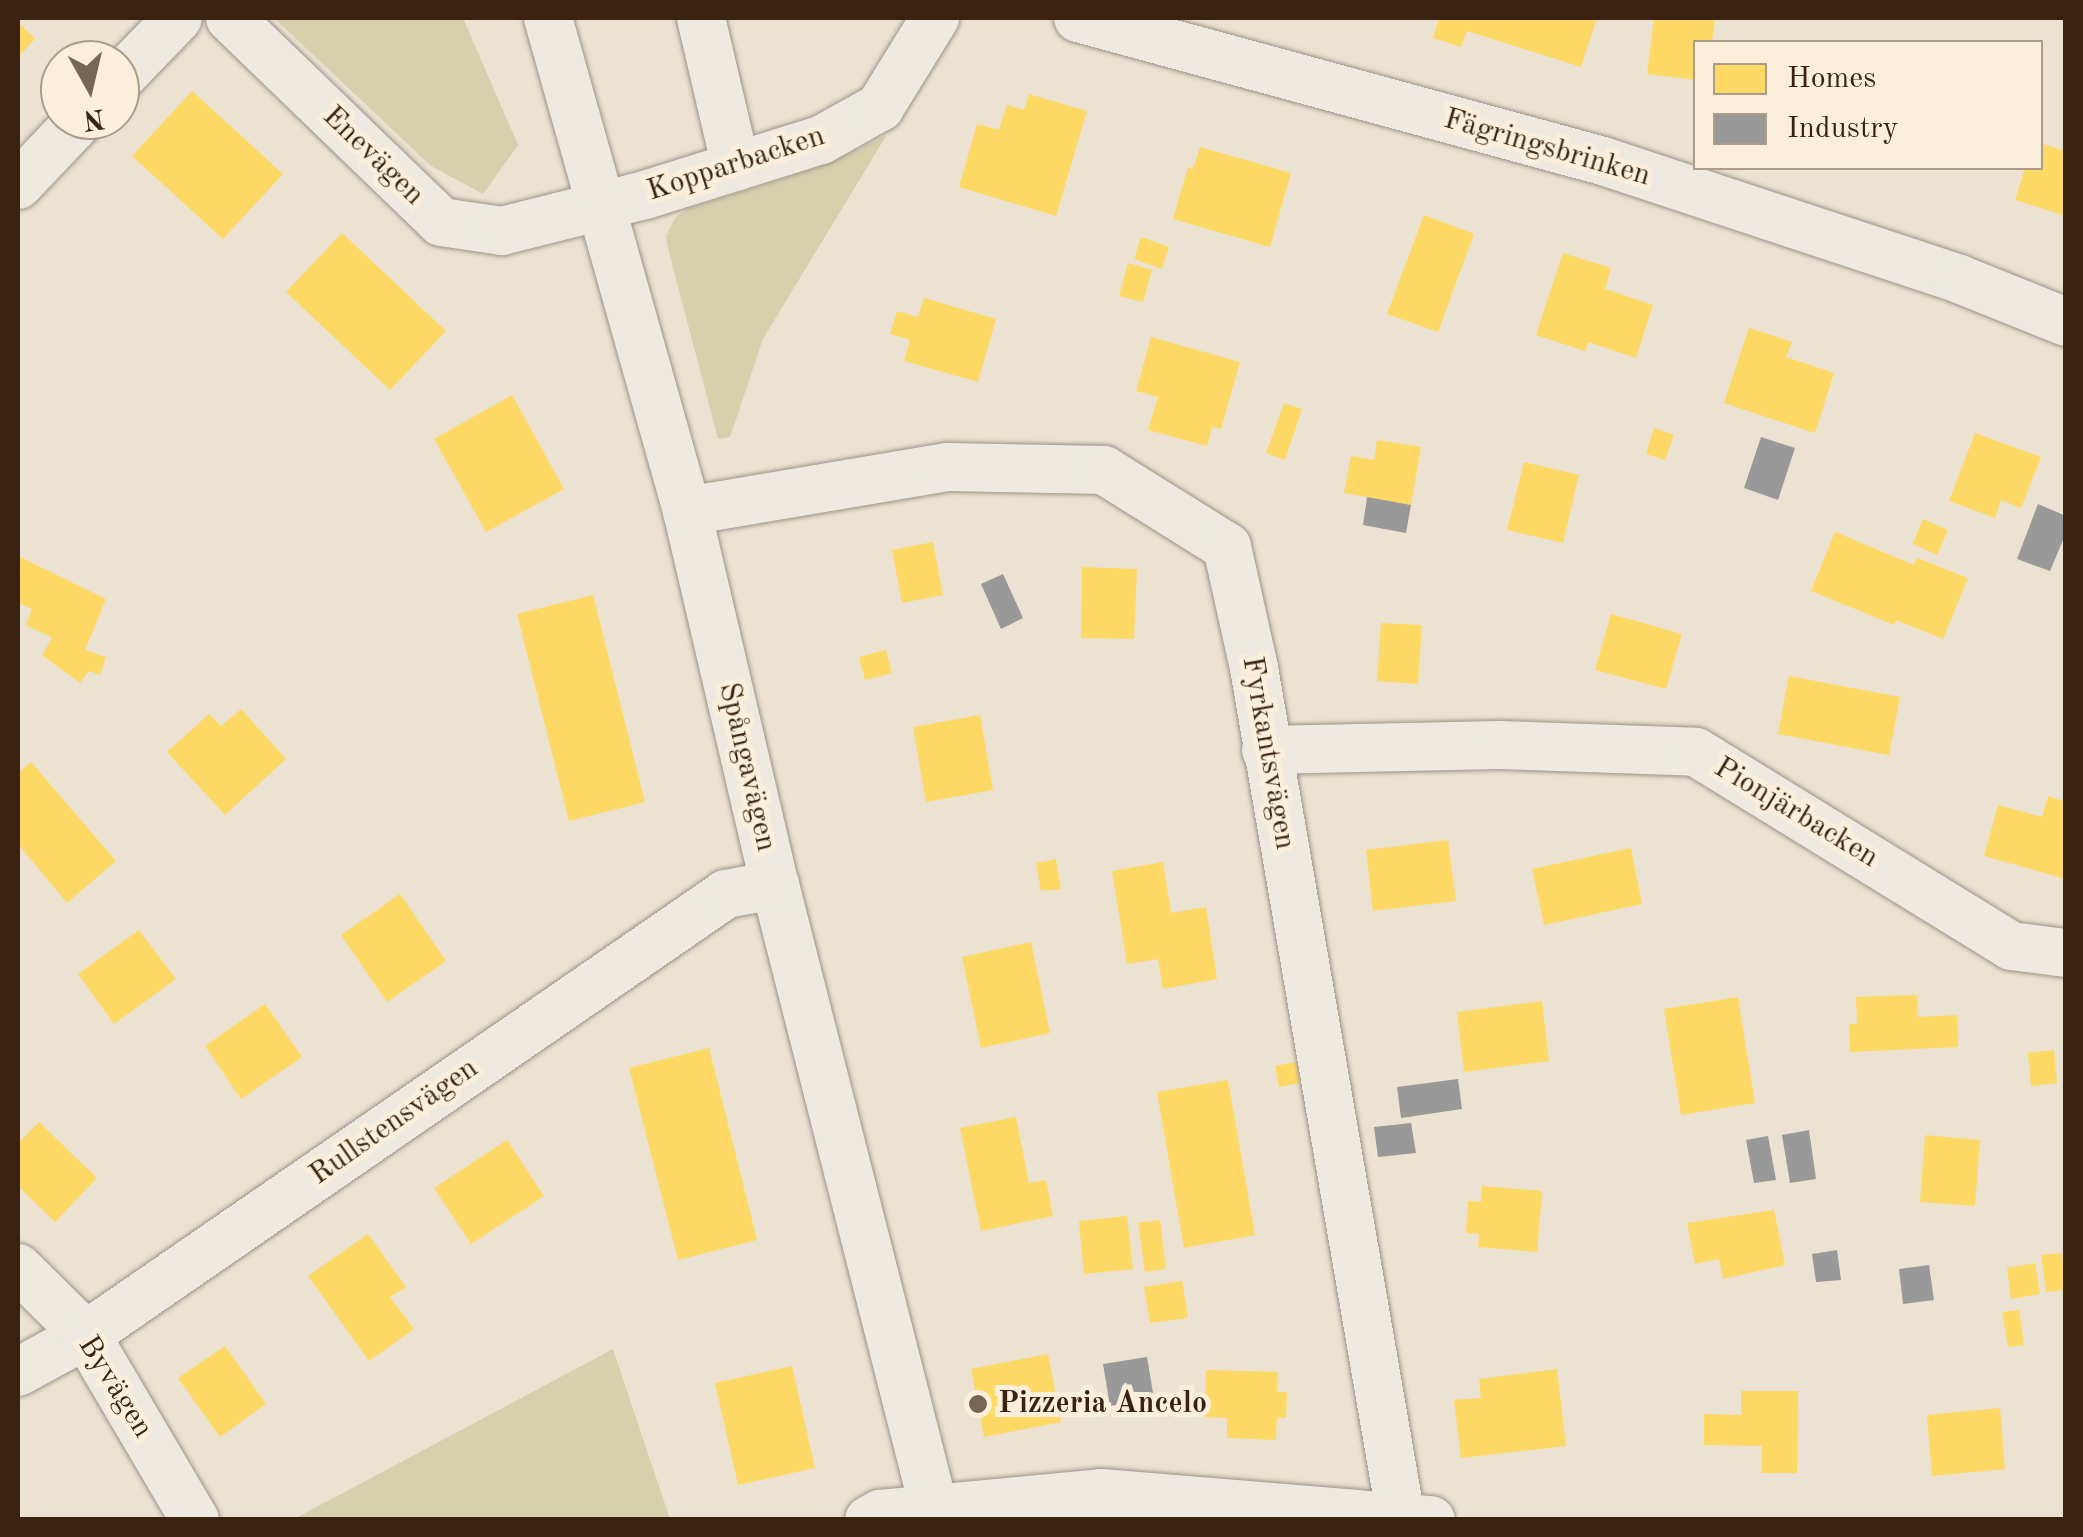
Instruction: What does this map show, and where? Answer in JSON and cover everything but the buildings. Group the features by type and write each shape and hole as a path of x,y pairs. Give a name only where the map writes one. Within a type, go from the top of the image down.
{"street":[{"path":"140,57 178,18"},
{"name":"Enevägen","path":"230,18 441,222 502,231 602,206"},
{"name":"Spångavägen","path":"548,18 687,511 775,885 935,1514"},
{"path":"702,18 736,167"},
{"name":"Kopparbacken","path":"602,206 820,140 880,106 935,18"},
{"name":"Fägringsbrinken","path":"1078,18 1603,162 1960,279 2066,322"},
{"path":"18,185 61,140"},
{"name":"Fyrkantsvägen","path":"687,511 946,467 1104,470 1227,546 1254,668 1359,1253 1401,1518"},
{"name":"Pionjärbacken","path":"1266,750 1500,746 1696,752 2011,946 2066,953"},
{"name":"Rullstensvägen","path":"18,1372 86,1335 726,894 775,885"},
{"name":"Byvägen","path":"18,1268 86,1335 195,1520"},
{"path":"869,1520 880,1514 935,1514 1101,1493 1431,1520"}],"shaded area":[{"path":"274,18 463,18 518,145 483,194 431,166"},
{"path":"886,136 763,339 730,437 718,439 669,252 666,236 675,218 687,209 820,167"},
{"path":"613,1349 670,1519 294,1519"}],"place":[{"name":"Pizzeria Ancelo","path":"978,1404"}]}
